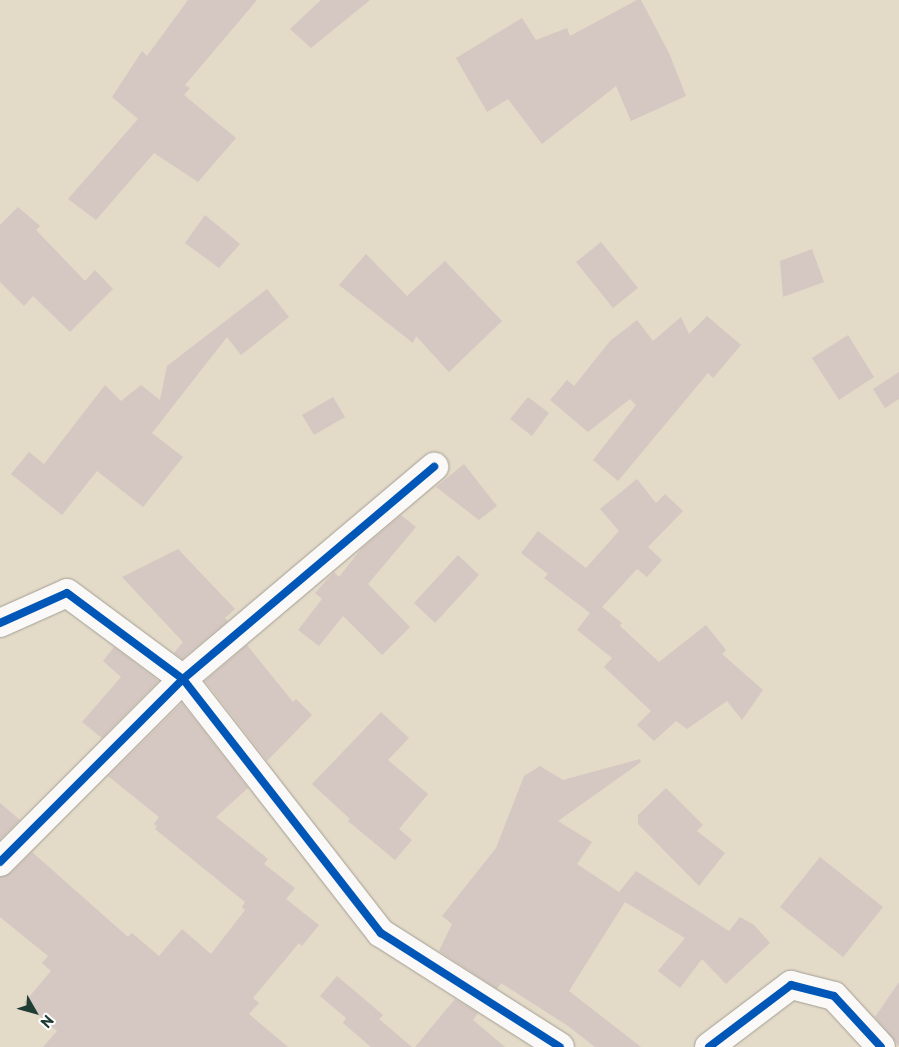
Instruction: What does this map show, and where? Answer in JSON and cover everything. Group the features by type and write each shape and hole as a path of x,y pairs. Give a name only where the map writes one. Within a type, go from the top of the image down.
{"street":[{"path":"0,862 182,679 434,467"},
{"path":"0,623 67,593 182,679 381,933 560,1047"},
{"path":"709,1047 791,986 834,996 881,1047"}],"building":[{"path":"188,0 257,0 185,85 190,88 184,95 236,138 198,182 154,153 96,220 68,199 138,119 112,97 142,51 147,56"},
{"path":"321,0 370,0 311,48 290,29"},
{"path":"637,0 641,0 669,53 686,96 631,121 616,86 542,144 508,99 487,112 456,58 522,18 536,40 567,28 570,36"},
{"path":"18,207 40,226 36,230 85,281 95,270 113,289 70,332 33,296 24,306 0,282 0,225"},
{"path":"205,215 240,244 219,268 185,243"},
{"path":"601,242 638,288 613,308 576,262"},
{"path":"812,249 824,282 783,297 780,261"},
{"path":"366,254 407,296 445,261 502,321 449,372 416,336 413,343 339,285"},
{"path":"267,289 289,317 241,355 227,337 152,433 183,457 143,507 97,471 62,515 11,474 29,452 44,464 105,385 121,401 141,385 160,400 167,366"},
{"path":"707,316 741,345 713,378 708,373 618,481 593,460 636,405 630,399 588,432 550,400 567,380 574,386 610,341 637,320 653,341 681,317 689,334"},
{"path":"848,335 874,377 839,400 812,358"},
{"path":"899,372 899,399 885,408 873,389"},
{"path":"333,397 345,417 314,435 302,415"},
{"path":"528,397 549,413 532,436 510,419"},
{"path":"464,464 497,506 479,520 436,487"},
{"path":"637,479 656,503 665,494 683,511 648,547 662,560 647,577 637,569 602,607 622,623 620,626 659,662 706,625 726,650 722,654 763,690 742,720 727,701 687,729 676,721 654,741 637,725 651,711 604,667 612,658 577,630 590,613 544,578 548,574 521,553 538,531 586,568 619,531 600,509"},
{"path":"401,515 416,527 368,584 410,627 382,655 343,616 319,646 298,630 322,599 315,593 334,572 339,577 361,549"},
{"path":"178,549 235,609 225,618 228,621 182,659 174,653 183,642 122,577"},
{"path":"458,555 479,575 435,623 414,603"},
{"path":"247,645 293,702 296,699 312,715 267,761 205,681"},
{"path":"114,647 159,681 102,738 82,722 121,677 103,661"},
{"path":"182,703 248,788 216,817 268,859 264,864 295,888 286,899 319,925 302,946 299,943 253,998 259,1003 249,1014 288,1047 43,1047 57,1031 24,1003 51,971 42,963 48,956 0,917 0,877 11,873 32,852 128,937 132,933 159,956 182,929 211,954 245,910 242,907 245,902 155,829 157,826 154,824 159,817 108,776"},
{"path":"381,712 409,738 388,760 428,794 399,829 412,840 395,860 348,821 350,819 312,784"},
{"path":"640,759 641,762 558,821 592,842 577,864 619,892 636,871 729,931 740,917 754,925 770,943 726,984 702,959 680,988 658,971 685,938 625,902 569,991 641,1047 595,1047 568,1026 501,983 497,989 439,951 452,924 442,916 496,848 524,776 540,766 563,780"},
{"path":"666,788 703,825 697,831 725,853 699,886 638,824 638,815"},
{"path":"0,803 20,820 0,840"},
{"path":"820,857 883,907 843,957 780,907"},
{"path":"337,976 383,1015 379,1019 412,1047 371,1047 343,1023 346,1018 320,996"},
{"path":"899,982 899,1046 875,1017"},
{"path":"455,999 478,1013 473,1020 505,1047 415,1047"}],"cycle path":[{"path":"0,862 183,679 434,467"},
{"path":"0,623 67,593 183,679 381,933 560,1047"},
{"path":"709,1047 791,985 834,996 881,1047"}]}
